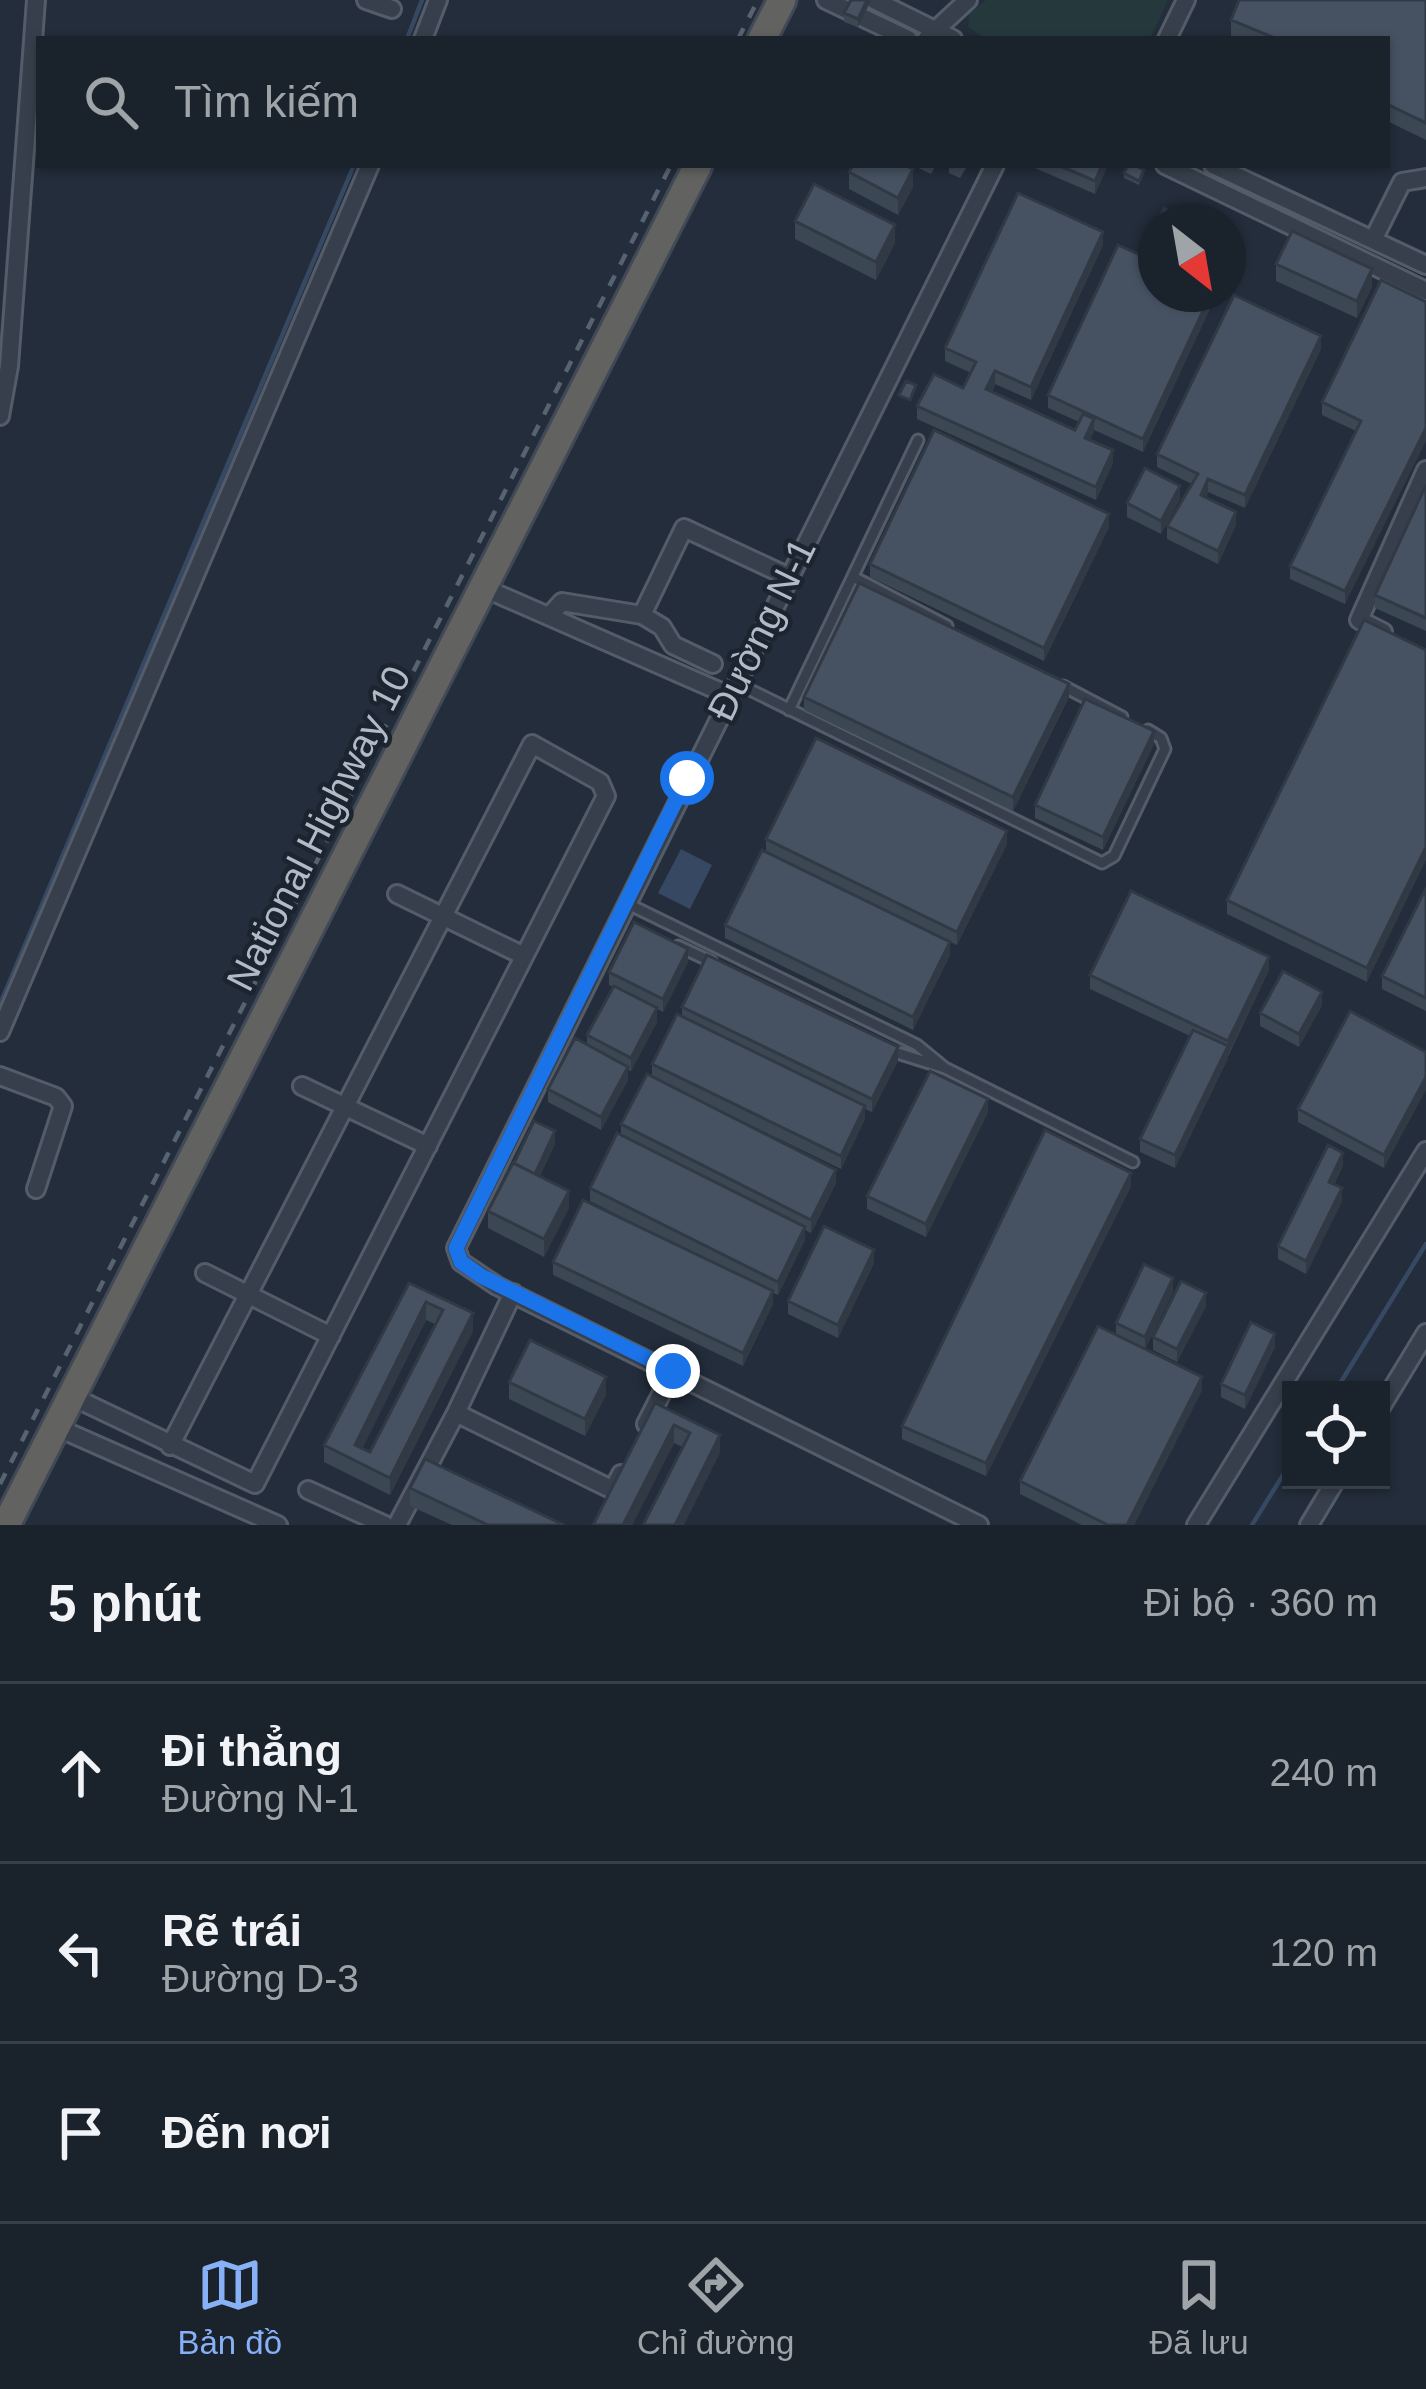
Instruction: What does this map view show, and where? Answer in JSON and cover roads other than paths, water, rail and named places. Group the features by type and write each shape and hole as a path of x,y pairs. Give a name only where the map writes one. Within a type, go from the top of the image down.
{"highway":[{"path":"764,36 782,0"},
{"name":"National Highway 10","path":"6,1525 696,168"}],"street":[{"path":"0,416 36,0"},
{"path":"366,0 392,9"},
{"path":"424,36 439,0"},
{"path":"826,0 902,36"},
{"path":"874,0 929,34 968,0"},
{"path":"1168,36 1186,0"},
{"path":"0,1033 369,168"},
{"name":"Đường N-1","path":"513,1293 461,1262 456,1248 464,1223 993,168"},
{"path":"1171,168 1426,292"},
{"path":"1219,168 1426,265"},
{"path":"1373,240 1402,182 1426,178"},
{"path":"1409,644 1359,620 1426,470"},
{"path":"642,615 684,528 787,577"},
{"path":"484,588 731,688"},
{"path":"552,613 562,602 642,615 662,627 674,645 713,664"},
{"path":"73,1397 170,1446 255,1484 606,792 600,782 532,744 170,1446"},
{"path":"397,894 524,956"},
{"path":"0,1076 56,1097 63,1106 36,1189"},
{"path":"302,1086 428,1146"},
{"path":"1196,1525 1426,1151"},
{"path":"205,1273 331,1336"},
{"path":"397,1525 513,1293 979,1525"},
{"path":"1390,1392 1426,1333"},
{"path":"604,1508 673,1371"},
{"path":"455,1413 613,1490"},
{"path":"56,1427 278,1525"},
{"path":"1309,1525 1331,1489"},
{"path":"308,1490 385,1525"}],"lane":[{"path":"789,710 918,440"},
{"path":"855,578 961,633"},
{"path":"731,688 789,710 1107,862 1165,744 1045,676"},
{"path":"622,910 639,926"},
{"path":"622,910 917,1045 945,1069"},
{"path":"660,936 720,967"},
{"path":"884,1048 945,1069 1133,1162"}],"water":[{"path":"681,849 712,865 690,909 658,893"}],"waterway":[{"path":"408,36 422,0"},
{"path":"0,1004 353,168"},
{"path":"1342,1381 1426,1244"},
{"path":"1252,1525 1282,1477"}],"railway":[{"path":"740,36 758,0"},
{"path":"0,1484 669,168"}]}
